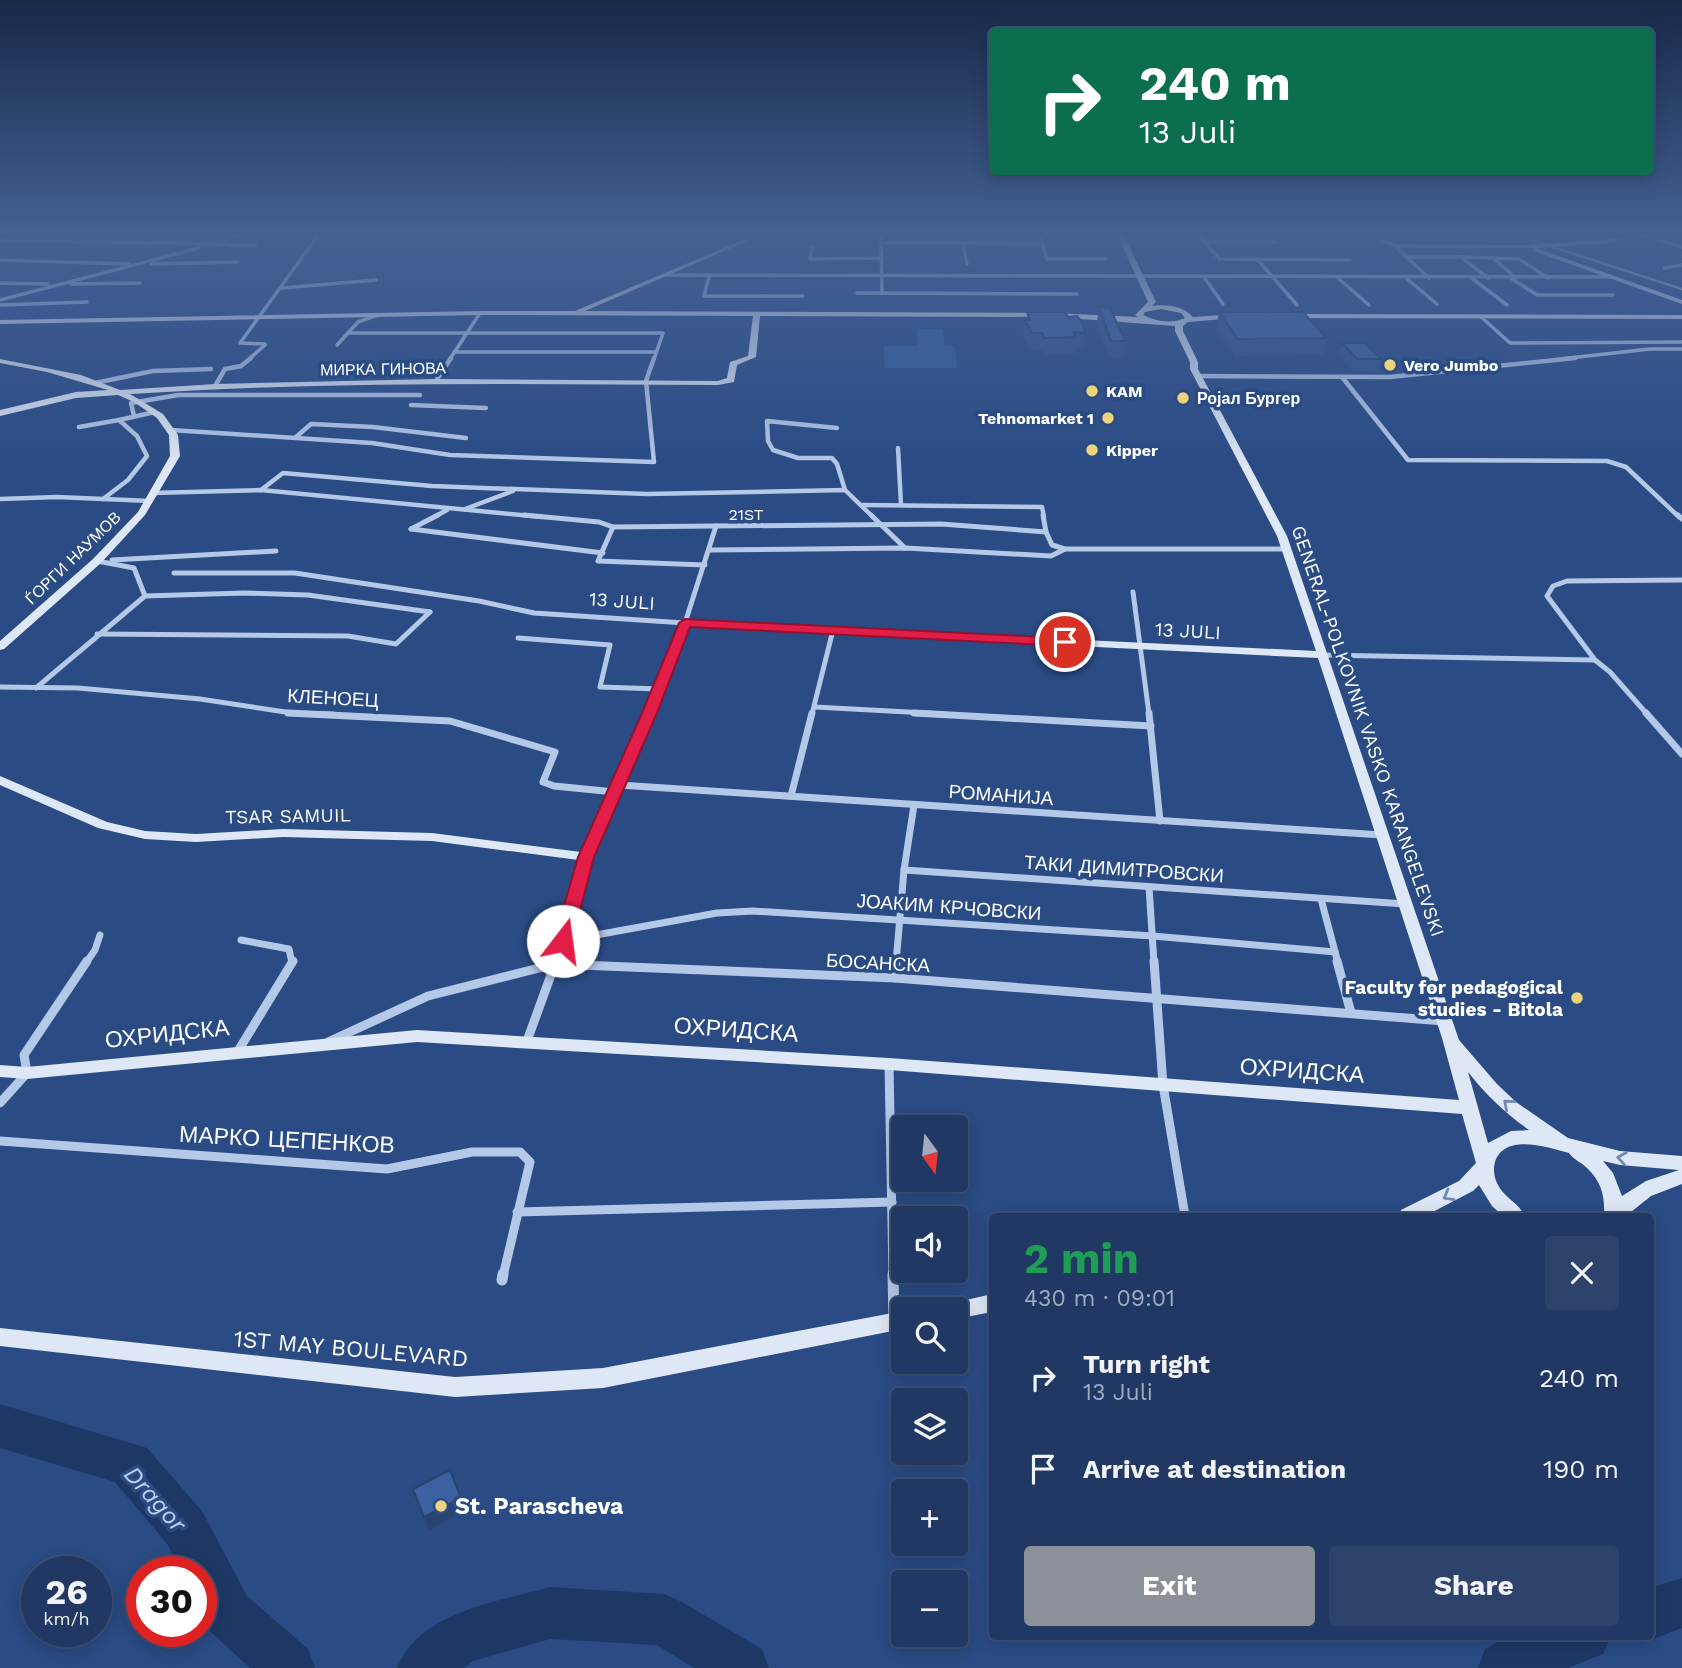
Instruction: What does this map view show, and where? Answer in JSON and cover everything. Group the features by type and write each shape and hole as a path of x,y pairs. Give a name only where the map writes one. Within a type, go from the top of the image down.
{"street":[{"path":"215,386 225,369 242,366 265,344 240,343 263,312"},
{"path":"0,323 480,313 1054,315 1111,312"},
{"name":"GENERAL-POLKOVNIK VASKO KARANGELEVSKI","path":"1142,312 1139,315 1169,331 1184,361 1195,372 1287,549 1448,1029 1484,1164 1486,1182 1494,1197 1513,1213"},
{"name":"GENERAL-POLKOVNIK VASKO KARANGELEVSKI","path":"1183,312 1190,316 1179,326 1179,331 1194,362 1195,372"},
{"path":"1054,315 1148,321 1245,316 1200,312"},
{"path":"436,381 480,313"},
{"name":"МИРКА ГИНОВА","path":"120,391 436,381 719,383 731,380 733,365 752,357 757,314"},
{"path":"337,345 358,323 378,315"},
{"path":"1283,316 1682,317"},
{"path":"1480,316 1510,343 1682,342"},
{"path":"0,361 120,391 155,412 171,430 372,443 450,455 654,462 646,381 663,333 348,333"},
{"path":"1195,372 1342,377 1435,374 1650,349 1682,349"},
{"path":"454,352 656,352"},
{"path":"95,383 153,371 211,369"},
{"path":"1342,377 1408,460 1607,461 1626,467 1682,519"},
{"path":"0,414 120,391"},
{"path":"134,416 131,402 178,396 420,395 411,405 486,408"},
{"path":"79,427 155,412"},
{"path":"103,499 117,491 127,478 141,469 147,456 137,436 119,420"},
{"path":"837,428 767,421 769,445 777,453 792,457 832,458 837,464 845,490 905,548"},
{"path":"296,437 311,424 385,428 466,438"},
{"name":"ЃОРГИ НАУМОВ","path":"0,647 97,561 142,513 175,456 176,439 171,430"},
{"path":"898,448 901,505"},
{"path":"261,491 283,473 517,490 647,494 845,490"},
{"path":"461,510 517,490"},
{"name":"21ST","path":"0,499 103,499 261,491 598,522 613,527 941,524 1046,532"},
{"path":"862,505 1042,507 1046,532 1052,545 1065,549 1287,549"},
{"path":"448,509 411,529 603,553"},
{"path":"527,1041 563,941 586,857 660,690 710,551 716,526"},
{"path":"613,527 598,561 705,565"},
{"path":"710,551 905,548 1051,556 1065,549"},
{"path":"97,561 276,551"},
{"path":"97,561 134,568 145,596"},
{"name":"13 JULI","path":"174,573 295,573 479,601 534,613 1322,655"},
{"path":"1682,580 1567,581 1553,586 1547,596 1595,660 1610,671 1682,754"},
{"path":"1133,592 1142,646 1160,821"},
{"path":"36,688 97,634 145,596 244,593 309,595 430,612 397,644 348,636 97,634"},
{"path":"790,796 833,630"},
{"path":"518,638 610,645 600,687 660,690"},
{"path":"1322,655 1595,660"},
{"name":"КЛЕНОЕЦ","path":"0,687 78,688 200,699 292,713 413,717 450,721 555,752 543,782 554,786 617,789"},
{"path":"815,707 1151,726"},
{"name":"TSAR SAMUIL","path":"0,780 103,825 145,835 196,838 283,833 432,836 586,857"},
{"name":"РОМАНИЈА","path":"617,789 790,796 1382,835"},
{"path":"895,978 904,870 914,806"},
{"name":"ТАКИ ДИМИТРОВСКИ","path":"904,870 1406,905"},
{"path":"1149,887 1163,1085 1184,1213"},
{"path":"1321,899 1351,1013"},
{"name":"ЈОАКИМ КРЧОВСКИ","path":"563,941 717,913 753,911 1153,936 1335,952"},
{"path":"0,1103 27,1073 24,1055 95,950 100,935"},
{"path":"238,1051 293,962 289,949 241,940"},
{"name":"БОСАНСКА","path":"323,1045 358,1026 428,996 555,964 895,978 1351,1013 1448,1029"},
{"name":"GENERAL-POLKOVNIK VASKO KARANGELEVSKI","path":"1448,1029 1491,1089 1510,1107 1583,1155 1600,1170 1611,1186 1616,1202 1614,1213"},
{"name":"ОХРИДСКА","path":"0,1071 27,1073 417,1036 889,1064 1470,1108"},
{"path":"889,1064 897,1297"},
{"path":"1414,1213 1466,1186 1484,1164 1491,1148 1504,1139 1522,1136 1542,1138 1620,1158 1682,1163"},
{"name":"МАРКО ЦЕПЕНКОВ","path":"0,1142 387,1169 472,1152 520,1152 530,1162 502,1280"},
{"path":"1617,1213 1635,1194 1666,1180 1682,1177"},
{"path":"517,1212 892,1202"},
{"path":"968,1308 989,1304"},
{"name":"1ST MAY BOULEVARD","path":"0,1337 455,1387 603,1378 891,1322"}],"shaded area":[{"path":"917,329 942,329 945,346 954,346 957,368 885,368 884,346 918,346"}],"building":[{"path":"1027,312 1065,312 1068,317 1077,316 1083,323 1085,333 1073,332 1076,337 1045,338 1042,333 1032,333 1025,320 1030,320"},
{"path":"1101,312 1112,312 1125,341 1111,341"},
{"path":"1219,312 1303,312 1326,338 1238,339"},
{"path":"1342,343 1364,343 1381,359 1357,359"},
{"path":"450,1470 461,1498 424,1517 413,1489"}],"waterway":[{"name":"Dragor","path":"0,1426 130,1464 185,1528 229,1614 289,1668"},
{"name":"Dragor","path":"1654,1613 1682,1603"},
{"name":"Dragor","path":"423,1668 459,1639 550,1613 664,1620 743,1668"},
{"name":"Dragor","path":"1504,1668 1513,1661 1573,1640"}],"place":[{"name":"Vero Jumbo","path":"1390,365"},
{"name":"KAM","path":"1092,391"},
{"name":"Ројал Бургер","path":"1183,398"},
{"name":"Tehnomarket 1","path":"1108,418"},
{"name":"Kipper","path":"1092,450"},
{"name":"Faculty for pedagogical studies - Bitola","path":"1577,998"},
{"name":"St. Parascheva","path":"441,1506"}],"route":[{"path":"563,941 586,857 660,690 685,623 1065,642"}]}
